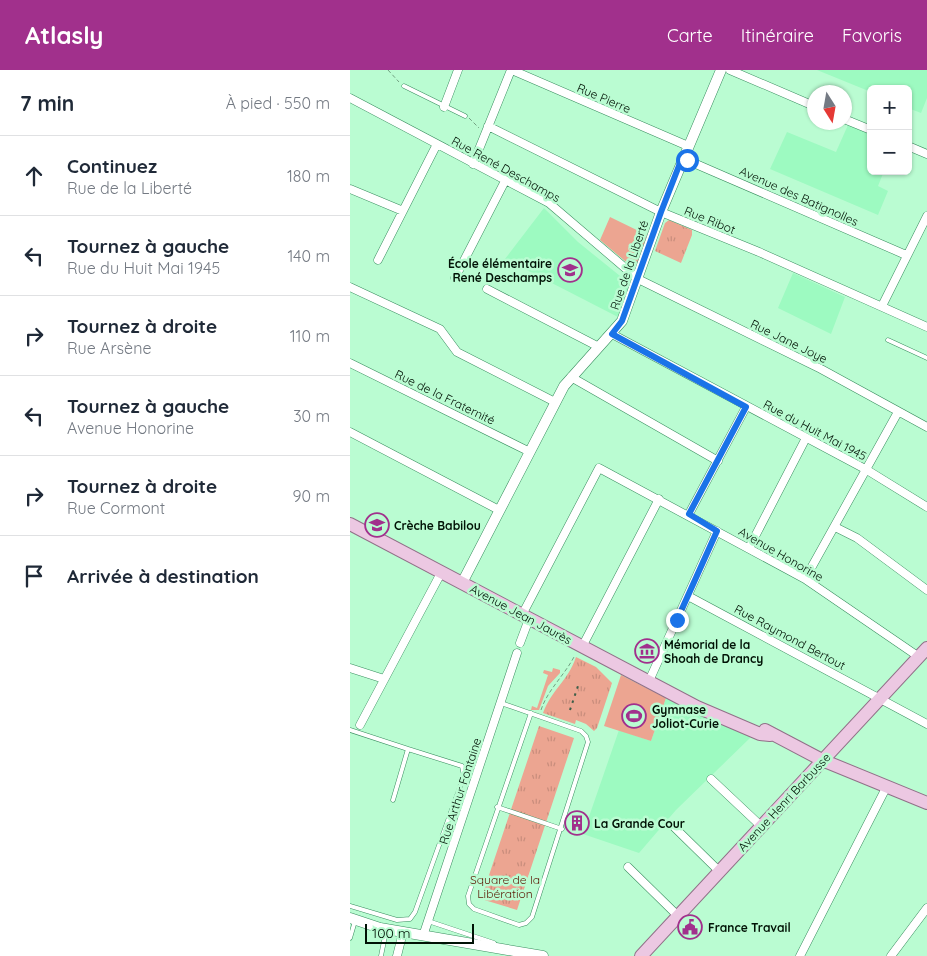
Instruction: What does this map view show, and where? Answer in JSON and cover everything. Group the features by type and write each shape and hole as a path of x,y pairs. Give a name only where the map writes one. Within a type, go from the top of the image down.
{"main road":[{"name":"Avenue Jean Jaurès","path":"350,524 582,647 693,703 730,715 763,729 770,735 822,760 887,786"},
{"name":"Avenue Henri Barbusse","path":"641,956 923,653"},
{"path":"887,786 927,803"}],"street":[{"path":"444,106 458,70"},
{"path":"474,164 511,70"},
{"name":"Rue Pierre","path":"511,70 688,146"},
{"name":"Rue de la Liberté","path":"462,582 555,402 571,377 622,321 682,158 721,70"},
{"path":"730,70 807,103"},
{"name":"Rue René Deschamps","path":"350,98 549,203 638,279"},
{"path":"852,122 867,128"},
{"name":"Rue Ribot","path":"487,129 661,212 759,252 927,327"},
{"path":"378,260 437,144"},
{"path":"912,148 927,154"},
{"name":"Avenue des Batignolles","path":"682,158 906,256"},
{"path":"455,278 505,181"},
{"path":"350,189 403,211"},
{"path":"882,306 927,216"},
{"name":"Rue Jane Joye","path":"638,279 821,369 927,427"},
{"path":"350,286 440,329 457,352 555,402"},
{"path":"487,289 599,347"},
{"name":"Rue du Huit Mai 1945","path":"612,334 867,470 927,507"},
{"name":"Rue de la Fraternité","path":"350,363 530,452"},
{"path":"571,377 718,461"},
{"path":"689,514 746,407"},
{"path":"805,578 898,412"},
{"path":"350,432 499,510"},
{"path":"749,548 806,438"},
{"name":"Avenue Honorine","path":"525,617 599,468 689,514 805,578 923,653"},
{"path":"582,647 659,499"},
{"path":"835,527 857,538 927,590"},
{"path":"649,681 717,531"},
{"path":"360,725 441,573"},
{"name":"Rue Raymond Bertout","path":"688,596 927,724"},
{"path":"520,643 525,617"},
{"name":"Rue Arthur Fontaine","path":"423,936 517,653"},
{"path":"350,668 384,679"},
{"path":"711,779 761,826"},
{"path":"800,956 887,786"},
{"path":"672,825 719,871"},
{"path":"628,867 678,916"},
{"path":"891,956 927,908"},
{"path":"353,919 387,929 543,956"},
{"path":"397,956 403,932"}],"lane":[{"path":"404,86 466,116"},
{"path":"888,340 927,358"},
{"path":"501,703 540,716 581,731 587,740 588,746 532,917 526,923 515,924 476,910 468,901 468,893 530,713"},
{"path":"350,730 458,763 464,770 464,776 415,912 410,919 397,920 350,906"},
{"path":"393,800 408,749"},
{"path":"497,807 562,828"},
{"path":"350,938 353,919"},
{"path":"428,921 522,953"},
{"path":"381,956 387,929"}],"path":[{"path":"388,70 404,86"},
{"path":"466,116 487,129"},
{"path":"540,716 548,691 567,670 574,655 582,647"}],"shaded area":[{"path":"817,70 927,70 927,98 921,113 912,110 912,85 867,85 867,90"},
{"path":"852,127 867,133 867,175 882,175 878,186 888,191 878,215 770,169 787,132 836,152 846,130 852,130"},
{"name":"École élémentaire René Deschamps","path":"544,208 578,242 630,284 618,317 505,259"},
{"path":"793,273 845,297 831,334 778,308"},
{"path":"666,698 751,737 676,810 639,853 583,834 619,730 651,741"}],"green space":[{"path":"610,217 647,235 637,265 631,266 600,240"},
{"path":"669,220 692,230 692,235 681,263 655,251 665,223"},
{"path":"576,657 596,667 612,683 597,728 594,731 586,724 576,720 575,724 543,713 551,697 569,672"},
{"path":"553,668 560,670 560,673 548,686 539,710 531,710 532,706 537,708 548,675 543,673 544,670 552,672"},
{"name":"Gymnase Joliot-Curie","path":"621,675 666,698 651,741 604,726"},
{"name":"Square de la Libération","path":"539,726 574,738 517,910 481,899"}],"railway":[{"path":"570,710 579,683"}],"place":[{"name":"École élémentaire René Deschamps","path":"570,270"},
{"name":"Crèche Babilou","path":"377,525"},
{"name":"Mémorial de la Shoah de Drancy","path":"647,651"},
{"name":"Gymnase Joliot-Curie","path":"634,716"},
{"name":"La Grande Cour","path":"577,823"},
{"name":"France Travail","path":"690,927"}],"route":[{"path":"677,620 717,531 689,514 746,407 612,334 622,321 682,158 687,160"}]}
